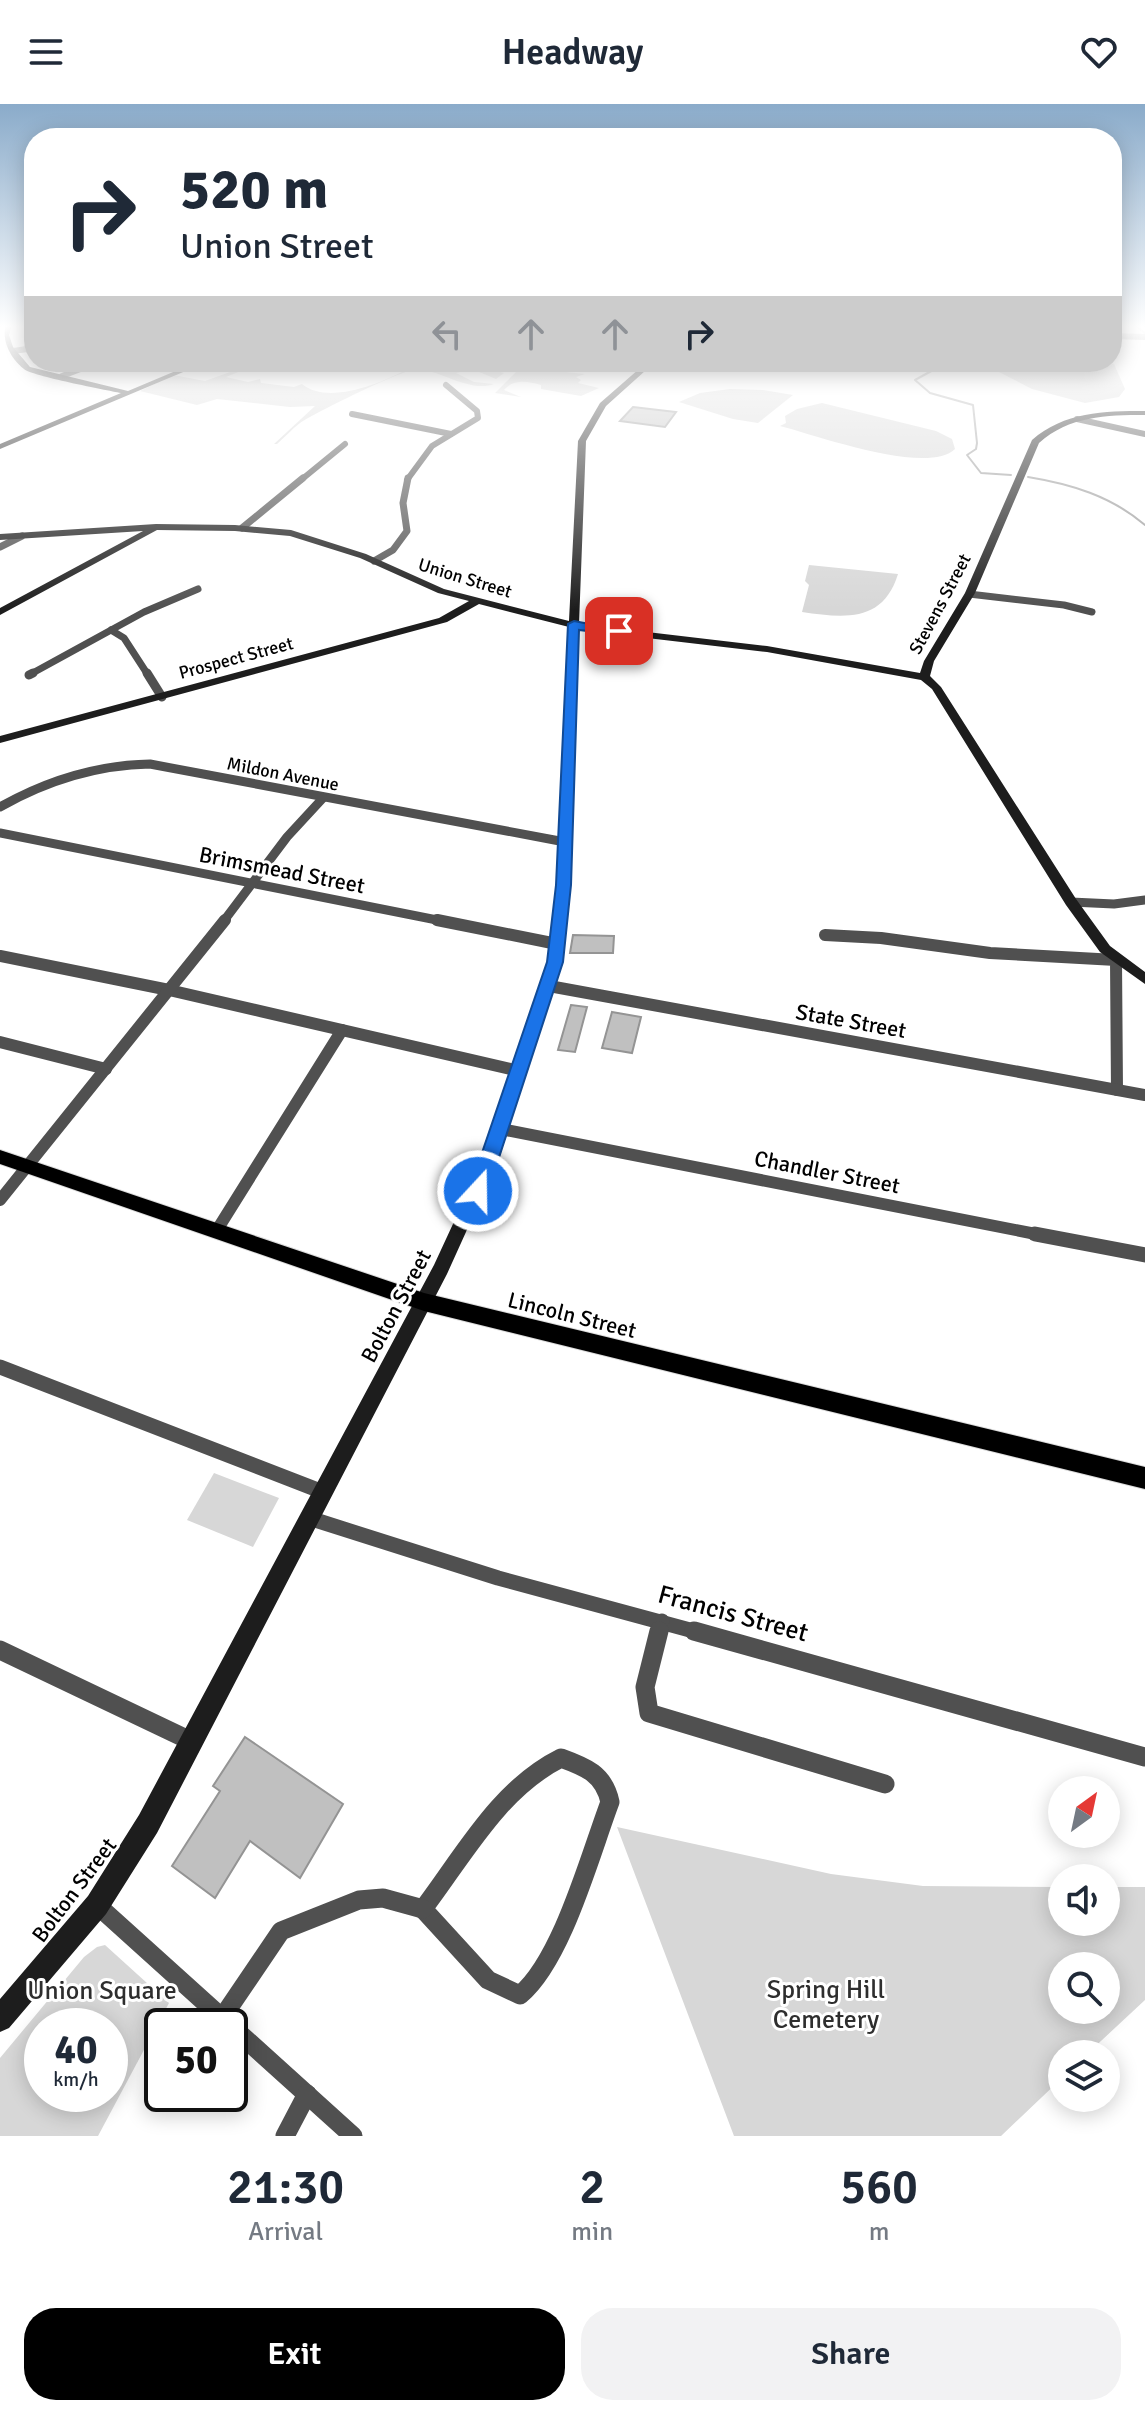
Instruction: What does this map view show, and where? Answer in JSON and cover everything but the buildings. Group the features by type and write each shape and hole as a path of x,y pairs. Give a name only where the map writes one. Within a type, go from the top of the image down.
{"main road":[{"name":"Lincoln Street","path":"0,1157 424,1302 1145,1478"}],"street":[{"path":"0,447 62,420"},
{"path":"381,420 451,434"},
{"path":"374,561 390,552 406,536 406,482 429,449 472,425 476,420"},
{"name":"Bolton Street","path":"0,2019 97,1905 141,1836 424,1302 468,1214 501,1129 549,986 557,944 565,842 582,441 594,420"},
{"name":"Stevens Street","path":"1074,420 1051,427 1031,447 969,594 929,661 924,677 936,687 1071,902 1116,960 1145,979"},
{"path":"1081,420 1145,434"},
{"path":"242,528 345,444"},
{"path":"0,612 156,527"},
{"name":"Union Street","path":"0,537 156,527 242,528 291,533 374,561 427,586 584,628 767,649 924,677"},
{"path":"0,547 22,536"},
{"path":"29,675 111,630 198,589"},
{"path":"969,594 1064,605 1092,612"},
{"name":"Prospect Street","path":"0,740 443,620 477,601"},
{"path":"111,630 124,638 162,697"},
{"name":"Mildon Avenue","path":"0,807 43,787 135,763 565,842"},
{"path":"0,1200 287,837 323,798"},
{"name":"Brimsmead Street","path":"0,833 557,944"},
{"path":"1071,902 1114,904 1145,900"},
{"path":"825,935 881,938 990,953 1116,960 1117,1090"},
{"path":"0,956 169,990 519,1071"},
{"name":"State Street","path":"549,986 1145,1095"},
{"path":"217,1230 342,1030"},
{"path":"0,1042 106,1069"},
{"name":"Chandler Street","path":"501,1129 1145,1255"},
{"path":"0,1367 323,1492"},
{"name":"Francis Street","path":"309,1518 498,1578 1145,1757"},
{"path":"662,1621 645,1687 649,1713 885,1784"},
{"path":"1,1652 193,1742"},
{"path":"229,2008 281,1931 359,1900 383,1898 423,1909 488,1980 520,1995 537,1981 568,1916 610,1802 606,1782 598,1775 561,1758 527,1776 465,1850 423,1909"},
{"path":"97,1905 211,2008"},
{"path":"248,2041 353,2136"},
{"path":"285,2136 307,2094"}],"green space":[{"path":"300,420 306,420 277,444 274,444"},
{"path":"786,420 891,420 936,431 952,439 955,449 941,456 897,456 780,426 786,423"},
{"path":"809,565 898,574 883,601 872,609 847,616 818,614 802,612 809,585 805,581"},
{"path":"214,1473 279,1498 253,1547 187,1520"},
{"name":"Spring Hill Cemetery","path":"617,1827 831,1874 923,1886 1048,1887 1048,1936 1120,1936 1120,1887 1145,1887 1145,2000 1120,2023 1120,1952 1048,1952 1048,2024 1119,2024 1102,2040 1048,2040 1048,2091 1001,2136 734,2136"},
{"name":"Union Square","path":"105,1945 169,2003 166,2008 144,2008 144,2050 128,2080 128,2008 42,2008 84,1957"},
{"name":"Union Square","path":"24,2029 24,2112 111,2112 98,2136 0,2136 0,2058"}],"waterway":[{"path":"975,420 976,449 967,455 981,473 1011,475"},
{"path":"1028,477 1090,493 1118,506 1145,525"}],"route":[{"path":"478,1191 547,994 555,962 563,885 574,624 584,628 619,631"}]}
